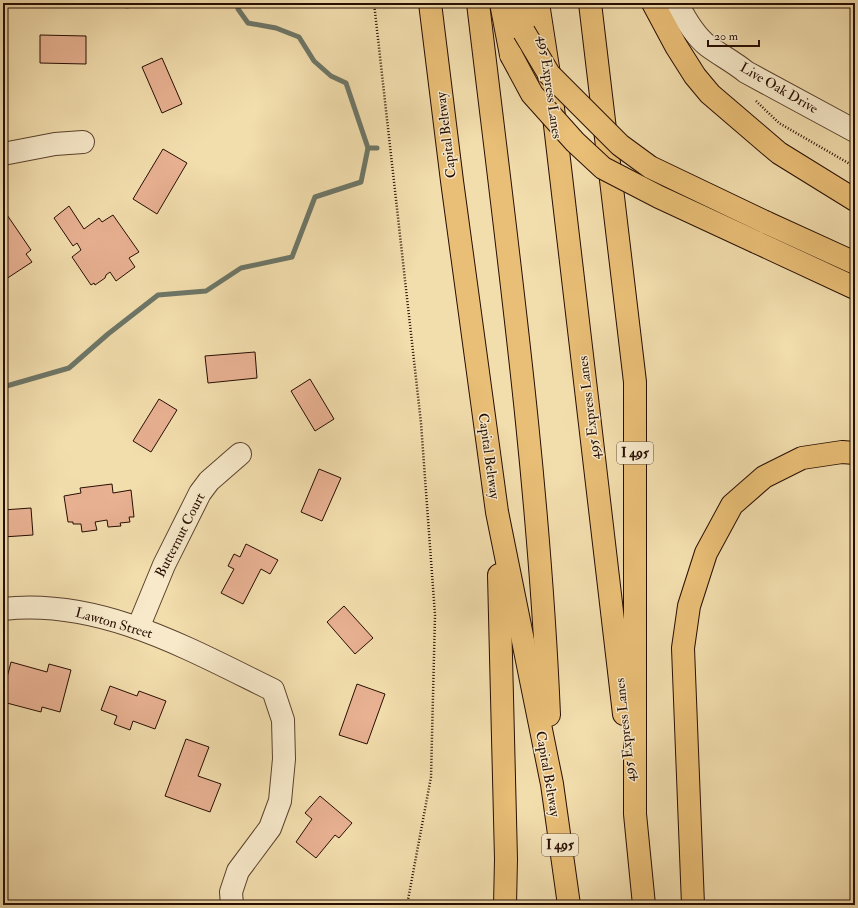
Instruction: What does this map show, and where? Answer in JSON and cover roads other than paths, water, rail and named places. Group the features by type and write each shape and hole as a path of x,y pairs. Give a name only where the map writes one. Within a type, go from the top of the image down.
{"highway":[{"name":"Capital Beltway","path":"430,3 452,181 497,512 552,784 569,905"},
{"path":"478,3 535,494 545,625 552,784"},
{"path":"501,3 511,54 532,94 575,142 604,168 659,197 855,288"},
{"path":"519,3 524,32 549,74 620,145 650,167 855,263"},
{"name":"495 Express Lanes","path":"538,3 549,74 635,814"},
{"name":"I 495","path":"590,3 635,382 635,814 644,905"},
{"path":"653,3 676,46 695,76 710,94 779,153 855,200"},
{"path":"693,905 683,648 689,606 706,553 732,506 764,477 802,458 842,452 855,453"},
{"path":"497,512 506,859 505,905"}],"street":[{"name":"Live Oak Drive","path":"677,3 685,18 707,45 746,72 855,131"},
{"path":"3,154 56,144 83,142"},
{"name":"Butternut Court","path":"138,628 164,565 200,493 209,481 240,454"},
{"name":"Lawton Street","path":"3,609 27,606 55,608 102,617 138,628 273,690 283,720 284,760 280,801 270,828 238,871 231,892 232,905"}],"waterway":[{"path":"117,3 126,6 151,3"},
{"path":"238,3 238,9 248,23 276,28 299,37 314,61 331,76 346,83 368,148 377,148"},
{"path":"3,387 69,368 108,334 158,295 206,291 241,268 292,257 315,197 361,182 368,148"}]}
